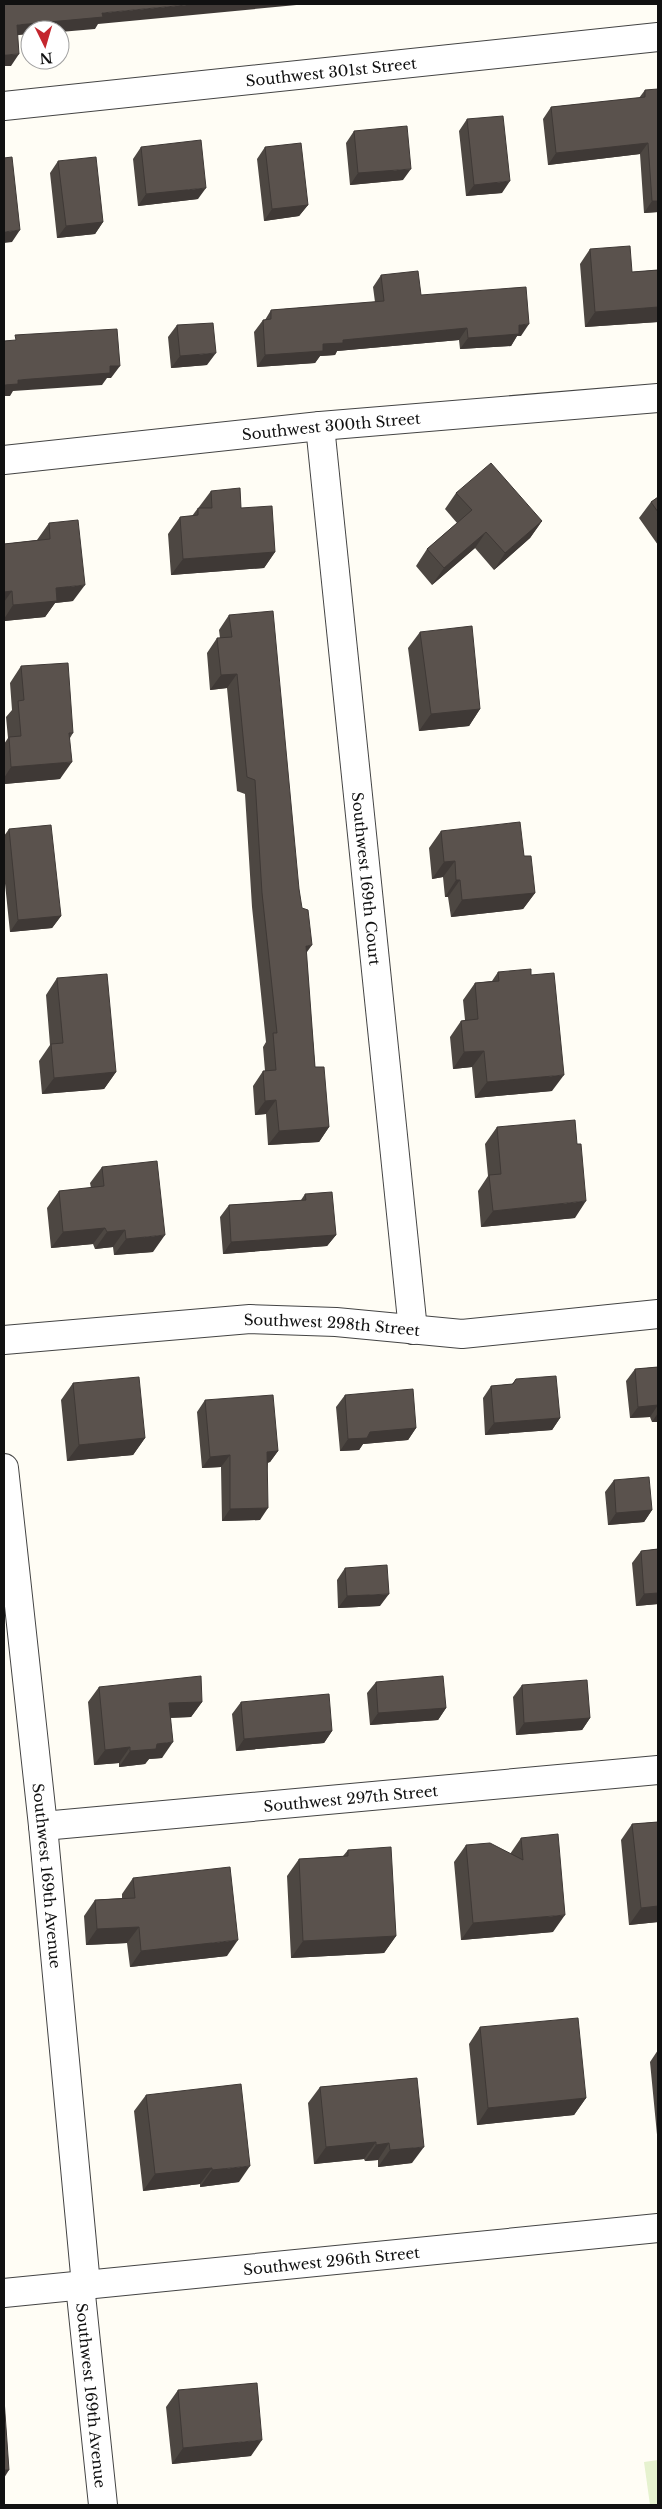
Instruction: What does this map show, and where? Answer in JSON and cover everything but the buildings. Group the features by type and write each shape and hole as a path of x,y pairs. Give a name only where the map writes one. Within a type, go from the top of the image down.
{"street":[{"name":"Southwest 301st Street","path":"4,106 658,36"},
{"name":"Southwest 300th Street","path":"4,460 320,426 658,398"},
{"name":"Southwest 169th Court","path":"320,426 413,1330"},
{"name":"Southwest 298th Street","path":"4,1340 250,1319 336,1322 462,1334 658,1314"},
{"name":"Southwest 169th Avenue","path":"4,1468 42,1826 103,2505"},
{"name":"Southwest 297th Street","path":"42,1826 658,1770"},
{"name":"Southwest 296th Street","path":"4,2293 658,2228"}],"green space":[{"path":"658,2460 658,2505 650,2505 644,2462"}]}
